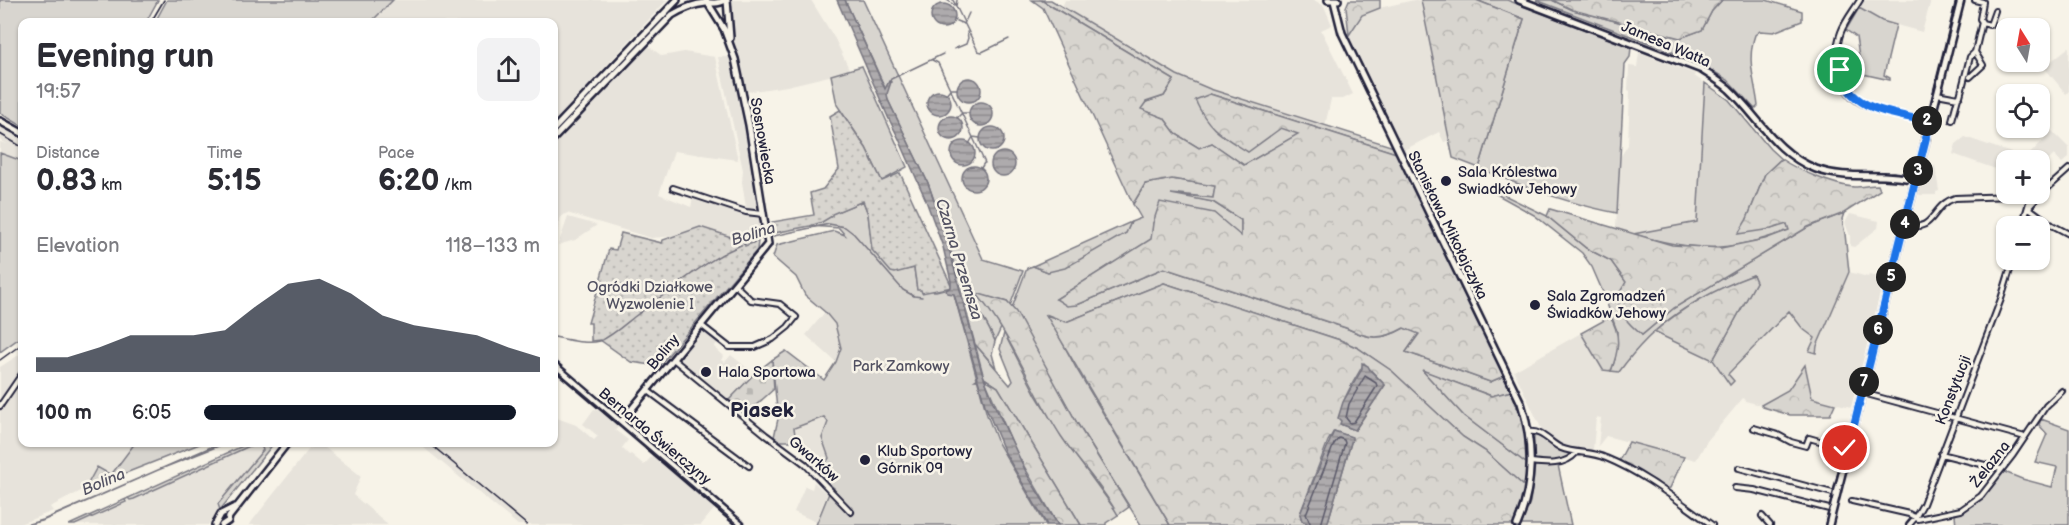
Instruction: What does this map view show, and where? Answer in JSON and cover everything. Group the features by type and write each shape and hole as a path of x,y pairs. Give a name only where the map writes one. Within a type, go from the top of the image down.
{"street":[{"path":"558,134 677,0"},
{"name":"Sosnowiecka","path":"707,1 716,4 726,0 731,46 749,125 768,242"},
{"name":"Stanisława Mikołajczyka","path":"1334,0 1342,33 1521,403 1529,432 1530,462 1528,490 1517,525"},
{"name":"Jamesa Watta","path":"1519,0 1702,70 1728,89 1775,142 1806,164 1844,175 1898,176 1916,180"},
{"path":"1860,0 1838,40 1841,76 1845,88 1853,97 1866,105 1930,122"},
{"path":"1829,525 1961,0"},
{"path":"1952,120 1970,57 1975,52 1982,23 1980,19 1984,1 1975,0"},
{"path":"558,125 672,15 707,1"},
{"name":"Sosnowiecka","path":"707,1 731,46"},
{"path":"1982,23 1990,25 1995,11"},
{"path":"1970,77 1983,65 1975,52"},
{"path":"1937,94 1958,98"},
{"path":"0,121 18,131"},
{"path":"2050,186 2069,169"},
{"path":"673,188 746,212 763,214"},
{"path":"1905,225 1924,226 1944,203 1954,198 1996,197"},
{"path":"2025,216 2029,204"},
{"path":"2028,208 2032,204"},
{"path":"2028,208 2069,234"},
{"name":"Boliny","path":"621,422 768,242"},
{"name":"Konstytucji","path":"1909,525 1923,504 2010,270"},
{"path":"701,326 729,346 755,347 773,339 796,317 780,304 752,300 735,285"},
{"name":"Gwarków","path":"673,359 805,464 851,512"},
{"name":"Bernarda Świerczyny","path":"558,368 741,525"},
{"path":"0,406 18,380"},
{"path":"647,390 749,466"},
{"name":"Żelazna","path":"1915,518 1925,519 1961,510 1981,496 2046,406 2062,391"},
{"path":"1862,392 2025,437"},
{"path":"1754,428 1806,446 1809,438 1848,449"},
{"path":"1529,432 1539,433 1558,447 1576,453 1595,454 1625,467 1656,485 1712,525"},
{"path":"215,525 228,521 227,515 238,505 284,447"},
{"path":"1530,462 1550,464 1573,457 1576,453"},
{"path":"1941,454 2002,469"},
{"path":"1739,468 1836,494"},
{"path":"1735,488 1754,490 1833,510"},
{"path":"1852,501 1909,514 1915,518"},
{"path":"1762,516 1770,525"}],"shaded area":[{"path":"393,0 667,0 558,118 558,18 374,18"},
{"path":"730,0 811,0 835,39 850,71 787,86 746,92 731,30"},
{"path":"1065,0 1314,0 1324,6 1332,25 1321,30 1353,94 1343,99 1331,99 1325,126 1210,89 1176,75 1062,7"},
{"path":"1421,0 1450,140 1444,142 1439,132 1404,150 1349,35 1362,15 1375,9"},
{"path":"1864,0 1931,0 1922,32 1882,21 1859,8"},
{"path":"647,45 662,56 684,52 715,57 738,160 674,151 659,194 691,207 693,198 761,217 763,235 744,241 700,227 677,236 651,238 567,213 561,217 558,227 558,142"},
{"path":"2069,47 2069,91 2066,94 2048,72 2050,72 2050,62"},
{"path":"1639,52 1695,74 1694,76 1705,83 1697,222 1633,234 1616,228 1619,159 1628,145 1629,66 1637,67"},
{"path":"718,57 731,57 760,209 746,208 742,182 743,170"},
{"path":"0,127 18,137 18,160 0,153 0,142 7,144 0,140"},
{"path":"2052,131 2069,148 2069,157 2062,163 2054,155 2050,159 2050,150 2034,150 2045,138 2050,138"},
{"path":"1965,137 2003,150 1996,150 1996,169 1953,154 1956,144"},
{"path":"1935,166 1939,191 1936,195 1920,195 1917,193 1924,172 1929,167"},
{"path":"1850,214 1879,221 1878,228 1854,247 1850,246 1850,236 1845,223"},
{"path":"568,217 597,225 575,240 558,245"},
{"path":"1849,272 1884,278 1851,407 1812,398 1805,365 1788,390 1761,405 1745,401 1743,398 1707,441 1696,460 1606,436 1598,446 1601,418 1596,417 1593,450 1564,446 1542,430 1514,371 1581,333 1603,370 1619,372 1637,348 1654,332 1713,360 1729,385 1728,375 1790,311 1803,329 1816,338 1810,351 1816,352 1830,313"},
{"path":"825,312 835,324 841,348 836,362 806,335"},
{"path":"702,328 719,341 714,347 724,356 722,360 725,362 731,355 754,374 729,400 679,358"},
{"path":"18,356 18,447 132,447 111,476 97,467 85,489 50,507 53,511 17,525 0,525 0,367"},
{"path":"594,409 598,410 619,427 615,430 628,440 622,448 629,455 631,454 644,465 652,456 715,508 701,525 518,525 423,447 558,447 558,418 576,425 594,440 598,436 583,424"},
{"path":"825,417 828,423 825,448 829,458 817,474 796,441 793,428"},
{"path":"240,447 271,447 208,525 69,525"},
{"path":"324,447 361,476 353,495 389,525 249,525 309,449"},
{"path":"814,482 827,494 816,522 794,512 805,486 812,489"}],"green space":[{"path":"0,0 158,0 148,18 18,18 18,124 0,113"},
{"path":"167,0 393,0 375,18 157,18"},
{"path":"845,0 863,0 983,259 1023,271 1010,306 1007,302 977,294 993,313 1001,328 995,341 980,314 964,304 950,248 928,183 888,100 886,90"},
{"path":"1032,0 1041,0 1174,80 1164,96 1146,102 1141,109 1164,118 1176,134 1199,148 1212,143 1244,165 1298,134 1281,128 1248,152 1223,136 1205,118 1195,100 1210,94 1396,153 1504,376 1490,382 1406,352 1419,334 1404,328 1382,337 1368,336 1164,268 1077,305 1067,306 1056,299 1151,239 1153,223 1160,202 1214,213 1241,236 1241,220 1213,202 1171,194 1213,198 1215,186 1172,179 1145,184 1133,204 1043,8"},
{"path":"1041,0 1051,0 1177,75 1210,89 1394,147 1396,153 1210,94 1299,134 1244,165 1212,143 1199,148 1176,134 1164,118 1140,109 1146,102 1164,96 1174,80"},
{"path":"1349,0 1380,0 1380,8 1362,15 1349,35 1346,7"},
{"path":"1421,0 1476,0 1524,19 1479,168 1453,158"},
{"path":"1476,0 1507,0 1631,47 1630,57 1625,64 1617,213 1547,194 1479,168 1524,19"},
{"path":"1536,0 1552,0 1573,10 1680,38 1702,30 1712,11 1722,0 1766,0 1802,11 1802,21 1774,32 1760,31 1755,35 1751,62 1758,106 1755,109 1728,80 1696,61"},
{"path":"1552,0 1722,0 1712,11 1702,30 1680,38 1573,10"},
{"path":"1859,8 1882,21 1896,25 1884,75 1890,80 1863,74 1861,70 1856,37 1846,30"},
{"path":"862,66 907,167 882,181 866,148 837,105 831,75"},
{"path":"1705,83 1729,100 1781,159 1765,174 1747,219 1771,229 1787,223 1789,230 1748,243 1711,247 1675,244 1633,234 1697,222"},
{"path":"840,110 866,148 882,181 900,173 952,287 922,293 921,290 917,290 914,268 891,272 872,250 868,214 863,201 832,214 822,222 774,233 772,222 814,215 810,193 823,189 839,169 830,116"},
{"path":"0,153 18,160 18,339 0,352"},
{"path":"1781,159 1827,181 1854,187 1878,185 1880,190 1844,213 1808,227 1674,308 1642,335 1629,323 1619,307 1619,295 1626,282 1611,261 1586,248 1547,216 1550,209 1672,245 1721,248 1765,239 1789,230 1787,224 1738,234 1747,219 1765,174"},
{"path":"1172,179 1215,186 1213,198 1179,194 1213,202 1241,220 1241,237 1153,223 1152,239 1056,299 1077,305 1164,268 1368,336 1382,337 1404,328 1419,333 1406,352 1490,382 1504,376 1512,391 1492,396 1423,371 1464,416 1526,463 1525,487 1485,451 1463,437 1392,371 1358,348 1340,340 1164,283 1066,322 1048,315 1076,368 1170,525 1141,525 1077,423 1012,308 1027,268 1033,266 1048,272 1126,233 1131,222 1141,218 1133,204 1145,184"},
{"path":"1489,190 1547,216 1586,248 1611,261 1626,282 1618,297 1642,335 1674,308 1808,227 1844,213 1842,219 1849,272 1816,353 1809,351 1815,338 1803,329 1789,311 1728,374 1734,381 1730,385 1713,360 1756,282 1753,275 1695,302 1678,313 1648,338 1619,372 1611,371 1615,359 1617,331 1592,267 1582,253 1534,215"},
{"name":"Park Zamkowy","path":"863,201 868,214 872,246 895,272 914,268 917,289 936,291 952,287 987,415 998,443 1046,525 816,525 829,493 834,488 817,474 829,458 822,438 828,422 824,417 794,428 796,441 779,441 774,437 778,419 772,360 786,351 824,380 836,362 841,348 835,324 805,295 796,277 773,257 777,245 834,231 845,235 839,228 810,226 822,222 831,214"},
{"path":"1131,222 1126,233 1065,268 1048,272 1033,266"},
{"name":"Ogródki Działkowe Wyzwolenie I","path":"700,227 744,241 745,246 758,241 757,250 659,366 631,362 600,340 591,341 591,323 588,323 609,249 616,250 621,233 662,243 663,240"},
{"path":"1753,275 1756,282 1713,360 1654,332 1701,299"},
{"path":"1164,283 1340,340 1358,348 1392,371 1463,437 1485,451 1525,487 1519,515 1514,525 1327,525 1352,439 1334,431 1300,514 1302,521 1311,525 1170,525 1046,315 1066,322","holes":["1364,363 1385,385 1355,430 1342,425 1344,401"]},
{"path":"976,293 1007,302 1016,312 1077,423 1129,507 1118,515 1061,436 1011,345 989,309"},
{"path":"964,304 980,314 995,341 992,354 996,368 975,344"},
{"path":"1610,317 1616,330 1618,344 1611,371 1603,370 1581,333"},
{"path":"1004,333 1036,395 1062,437 1116,511 1118,515 1106,525 1081,525 998,387 984,378 975,344 1010,385 1013,381 1000,349"},
{"path":"772,360 774,389 746,414 729,400 754,374"},
{"path":"1805,365 1812,398 1835,404 1830,415 1790,415 1761,405 1788,390"},
{"path":"1422,370 1491,396 1512,391 1518,412 1524,420 1526,463 1464,416"},
{"path":"984,378 998,387 1081,525 1058,525 1018,456"},
{"path":"2041,419 2069,429 2069,525 1956,525 1955,515 1983,497 2002,471 2052,487 2057,467 2035,462 2047,434 2039,425"},
{"path":"1536,435 1568,453 1569,457 1553,462 1536,461 1533,457"},
{"path":"1629,442 1684,457 1670,488 1665,489 1656,481 1621,462 1620,459"},
{"path":"132,447 192,447 85,489 97,467 111,475"},
{"path":"240,447 247,447 134,499 128,498"},
{"path":"262,447 271,447 220,510 218,504 263,450"},
{"path":"1535,465 1558,465 1571,525 1521,525 1530,502"},
{"path":"127,498 126,502 75,525 69,525"}],"water":[{"path":"837,0 845,0 885,89 889,81 891,82 887,94 888,100 928,183 943,226 981,369 993,402 1029,478 1058,525 1047,525 1005,453 985,405 978,380 975,380 978,378 954,294 947,293 946,290 951,287 951,281 943,247 925,198"},
{"path":"943,4 951,8 955,16 951,24 943,28 935,24 931,16 935,8"},
{"path":"969,78 977,82 981,90 977,98 969,102 961,98 957,90 961,82"},
{"path":"939,91 947,95 951,103 947,111 939,115 931,111 927,103 931,95"},
{"path":"981,102 989,106 993,114 989,122 981,126 973,122 969,114 973,106"},
{"path":"951,116 959,120 963,128 959,136 951,140 943,136 939,128 943,120"},
{"path":"992,127 1000,131 1004,139 1000,147 992,151 984,147 980,139 984,131"},
{"path":"963,141 971,145 975,153 971,161 963,165 955,161 951,153 955,145"},
{"path":"1003,152 1011,156 1015,164 1011,172 1003,176 995,172 991,164 995,156"},
{"path":"974,166 982,170 986,178 982,186 974,190 966,186 962,178 966,170"},
{"path":"1362,363 1368,366 1385,385 1355,430 1340,424 1341,421 1338,418 1343,402 1362,369"},
{"path":"1334,431 1352,437 1352,439 1327,525 1311,525 1302,521 1300,514"},
{"path":"211,447 216,447 42,521 25,525 43,520"}],"waterway":[{"path":"947,0 954,5"},
{"path":"953,0 978,51 982,52 1009,39"},
{"path":"956,6 957,0"},
{"path":"954,20 964,24 969,13"},
{"path":"954,49 966,44 967,32"},
{"path":"889,83 891,79 943,54"},
{"path":"932,60 938,63 985,163"},
{"path":"946,94 950,89 957,89"},
{"path":"957,118 962,113 969,113"},
{"path":"969,144 973,137 980,138"},
{"path":"981,168 984,163"},
{"name":"Bolina","path":"769,237 829,224 845,227 854,234 903,290 914,296 922,297"},
{"name":"Bolina","path":"558,338 583,342 600,341 712,260 729,250 764,238"}],"tram line":[{"path":"1825,525 1956,0"},
{"path":"558,371 738,525"}],"railway":[{"path":"153,18 164,0"},
{"path":"0,134 18,145"},
{"path":"0,360 18,347"},
{"path":"434,447 527,525"}],"place":[{"name":"Sala Królestwa Swiadków Jehowy","path":"1446,181"},
{"name":"Sala Zgromadzeń Świadków Jehowy","path":"1535,305"},
{"name":"Hala Sportowa","path":"706,372"},
{"name":"Klub Sportowy Górnik 09","path":"865,460"}],"district":[{"name":"Piasek","path":"762,410"}],"route":[{"path":"1840,70 1845,88 1858,101 1930,122 1848,449 1845,448"}],"water label":[{"name":"Czarna Przemsza","path":"960,259"}]}
